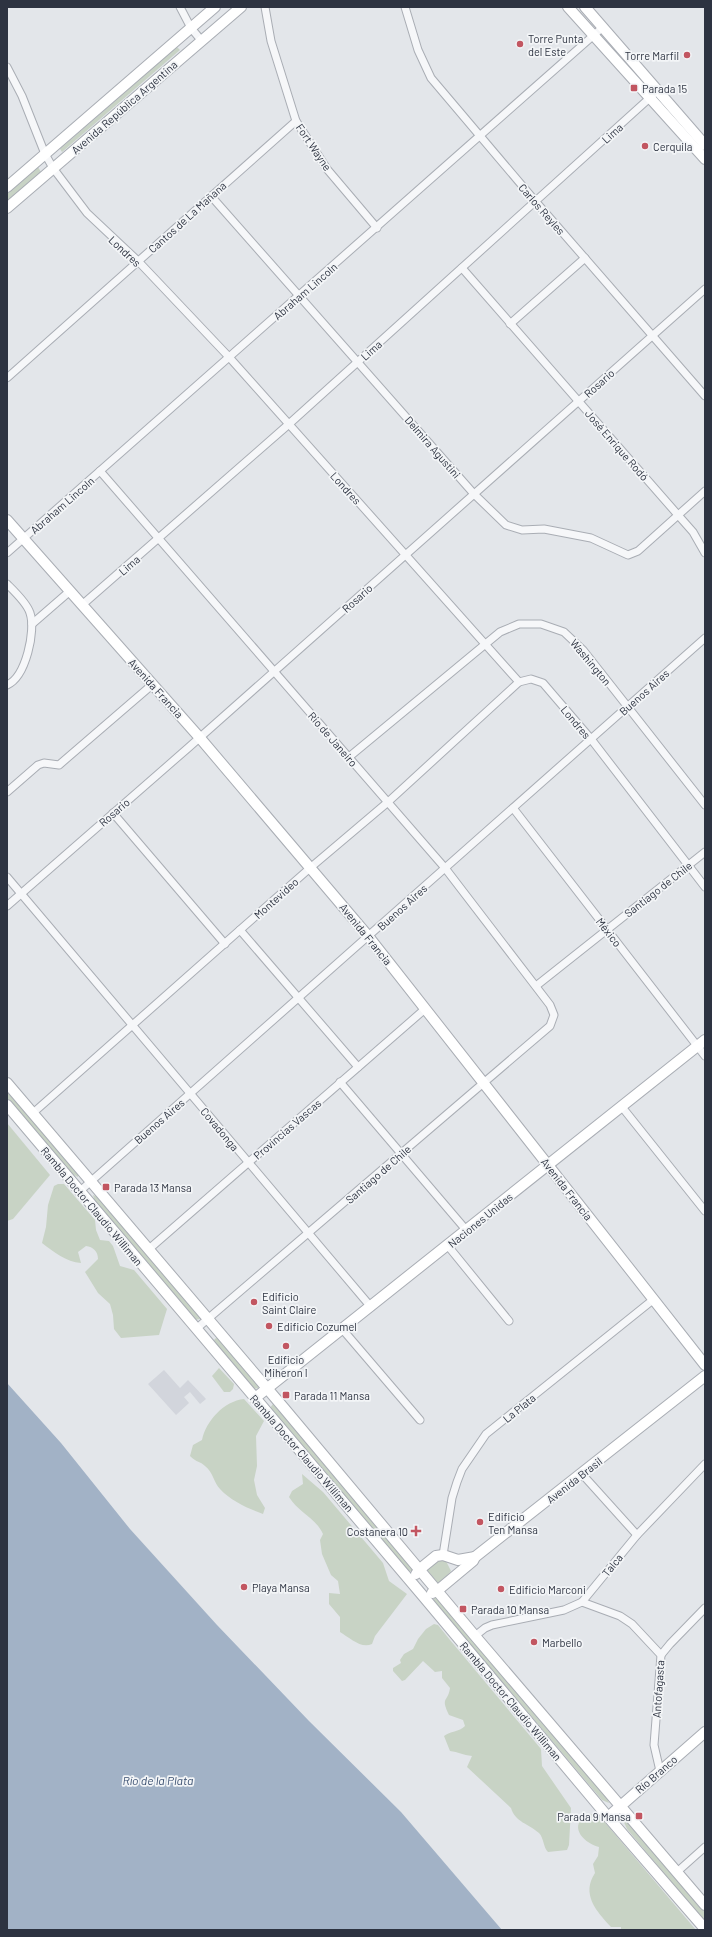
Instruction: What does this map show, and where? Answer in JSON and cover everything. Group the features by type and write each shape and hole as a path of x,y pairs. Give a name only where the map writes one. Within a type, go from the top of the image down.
{"street":[{"path":"180,7 191,28 201,40"},
{"name":"Avenida República Argentina","path":"7,187 215,7"},
{"name":"Avenida República Argentina","path":"7,208 241,7"},
{"name":"Fort Wayne","path":"265,7 271,41 296,120 328,169 377,228"},
{"name":"Carlos Reyles","path":"405,7 418,50 431,78 536,202 705,396"},
{"path":"568,7 594,36 705,145"},
{"path":"585,7 603,27 705,159"},
{"name":"Abraham Lincoln","path":"7,553 603,27"},
{"name":"Londres","path":"7,67 22,96 45,154 87,213 138,261 230,357 518,682 531,679 543,683 591,739 705,887"},
{"name":"Lima","path":"82,605 289,424 654,94"},
{"name":"Cantos de La Mañana","path":"7,378 296,120"},
{"name":"Delmira Agustini","path":"211,196 474,494 506,525 522,530 544,528 591,538 628,555 638,551 705,491"},
{"path":"510,324 585,258"},
{"name":"José Enrique Rodó","path":"462,268 678,515 692,532 705,552"},
{"name":"Rosario","path":"7,906 200,738 705,289"},
{"name":"Rio de Janeiro","path":"100,471 446,868 550,1005 554,1015"},
{"name":"Avenida Francia","path":"7,520 200,738 368,936 705,1364"},
{"path":"7,584 30,611 33,629 27,653 18,676 12,683 7,685"},
{"path":"32,624 70,591"},
{"name":"Washington","path":"349,757 500,632 519,624 542,624 564,632 583,650 705,805"},
{"name":"Buenos Aires","path":"80,1191 705,638"},
{"name":"Montevideo","path":"33,1113 310,868 388,802 518,682"},
{"path":"7,792 38,765 44,762 59,765 152,684"},
{"name":"México","path":"513,808 607,929 701,1043 705,1056"},
{"path":"113,813 225,944"},
{"name":"Santiago de Chile","path":"536,986 705,852"},
{"name":"Covadonga","path":"7,877 371,1308"},
{"path":"240,930 358,1067"},
{"name":"Provincias Vascas","path":"149,1249 425,1009"},
{"name":"Santiago de Chile","path":"196,1329 550,1026 554,1015"},
{"name":"Naciones Unidas","path":"255,1398 371,1308 701,1043"},
{"name":"Rambla Doctor Claudio Williman","path":"7,1082 420,1569 475,1636 705,1905"},
{"path":"340,1082 467,1230"},
{"name":"Rambla Doctor Claudio Williman","path":"7,1106 424,1596 608,1817 705,1929"},
{"path":"622,1107 705,1211"},
{"path":"448,1246 508,1321"},
{"name":"La Plata","path":"448,1557 452,1498 462,1469 486,1434 654,1299"},
{"path":"342,1330 420,1420"},
{"name":"Avenida Brasil","path":"424,1596 437,1591 473,1561 475,1557 705,1376"},
{"name":"Talca","path":"475,1636 485,1628 492,1625 564,1610 582,1602 637,1535 705,1464"},
{"path":"582,1474 637,1535"},
{"path":"412,1582 420,1569 436,1556 463,1560 475,1557"},
{"path":"448,1557 456,1576"},
{"name":"Antofagasta","path":"582,1602 620,1616 632,1624 661,1655 654,1745 660,1771"},
{"path":"661,1655 705,1608"},
{"name":"Río Branco","path":"608,1817 705,1732"},
{"path":"676,1872 705,1847"}],"shaded area":[{"path":"164,1370 180,1388 188,1380 206,1399 200,1404 190,1392 184,1397 189,1403 176,1415 148,1384"}],"green space":[{"path":"177,47 180,50 62,152 60,149"},
{"path":"38,167 41,172 7,202 7,194"},
{"path":"7,1088 78,1172 78,1177 71,1173 7,1098"},
{"path":"7,1123 50,1175 13,1219 7,1221"},
{"path":"64,1184 95,1220 96,1230 100,1240 109,1241 113,1246 120,1266 134,1270 167,1309 159,1335 121,1338 114,1329 113,1315 110,1304 98,1293 85,1272 98,1259 93,1248 86,1246 78,1252 81,1263 65,1259 42,1243 46,1227 48,1205 54,1186"},
{"path":"93,1195 100,1198 200,1316 200,1319 195,1320 95,1202"},
{"path":"216,1338 219,1339 258,1385 258,1388 254,1389 215,1344 214,1340"},
{"path":"219,1368 234,1384 233,1389 230,1392 224,1392 212,1376"},
{"path":"244,1399 264,1421 256,1436 257,1466 254,1480 257,1495 265,1508 263,1514 246,1507 229,1497 218,1487 208,1468 190,1456 193,1445 202,1440 207,1426 217,1413 230,1404"},
{"path":"273,1404 413,1567 412,1571 408,1571 270,1408"},
{"path":"302,1474 323,1492 383,1563 389,1581 407,1594 375,1636 372,1644 360,1644 340,1632 340,1617 329,1604 329,1593 340,1594 338,1581 331,1575 322,1554 320,1540 323,1534 312,1519 297,1507 289,1497 292,1491 303,1484"},
{"path":"439,1559 446,1561 451,1571 442,1582 437,1582 427,1570 428,1567"},
{"path":"437,1596 606,1796 609,1803 602,1800 434,1601 434,1598"},
{"path":"434,1624 438,1625 541,1749 542,1766 571,1808 569,1845 567,1850 548,1852 539,1833 519,1820 511,1808 467,1767 472,1756 450,1751 444,1736 465,1726 463,1720 449,1715 446,1709 445,1700 450,1688 442,1678 442,1671 435,1672 423,1661 405,1680 402,1681 393,1671 393,1668 401,1663 400,1660 404,1654 413,1649 418,1639 426,1629"},
{"path":"597,1813 696,1930 621,1930 621,1927 611,1927 605,1921 592,1902 589,1888 595,1873 593,1864 598,1856 599,1847 584,1839 578,1825 585,1816"},
{"path":"623,1820 631,1825 705,1912 705,1922 627,1829"}],"water":[{"name":"Río de la Plata","path":"7,1383 61,1443 130,1529 217,1625 309,1721 401,1812 502,1930 7,1930"}],"place":[{"name":"Torre Punta del Este","path":"520,44"},
{"name":"Torre Marfil","path":"687,55"},
{"name":"Parada 15","path":"634,88"},
{"name":"Cerquila","path":"645,146"},
{"name":"Parada 13 Mansa","path":"106,1187"},
{"name":"Edificio Saint Claire","path":"254,1302"},
{"name":"Edificio Cozumel","path":"269,1326"},
{"name":"Edificio Miheron I","path":"286,1346"},
{"name":"Parada 11 Mansa","path":"286,1395"},
{"name":"Edificio Ten Mansa","path":"480,1522"},
{"name":"Costanera 10","path":"416,1531"},
{"name":"Playa Mansa","path":"244,1587"},
{"name":"Edificio Marconi","path":"501,1589"},
{"name":"Parada 10 Mansa","path":"463,1609"},
{"name":"Marbello","path":"534,1642"},
{"name":"Parada 9 Mansa","path":"639,1816"}]}
